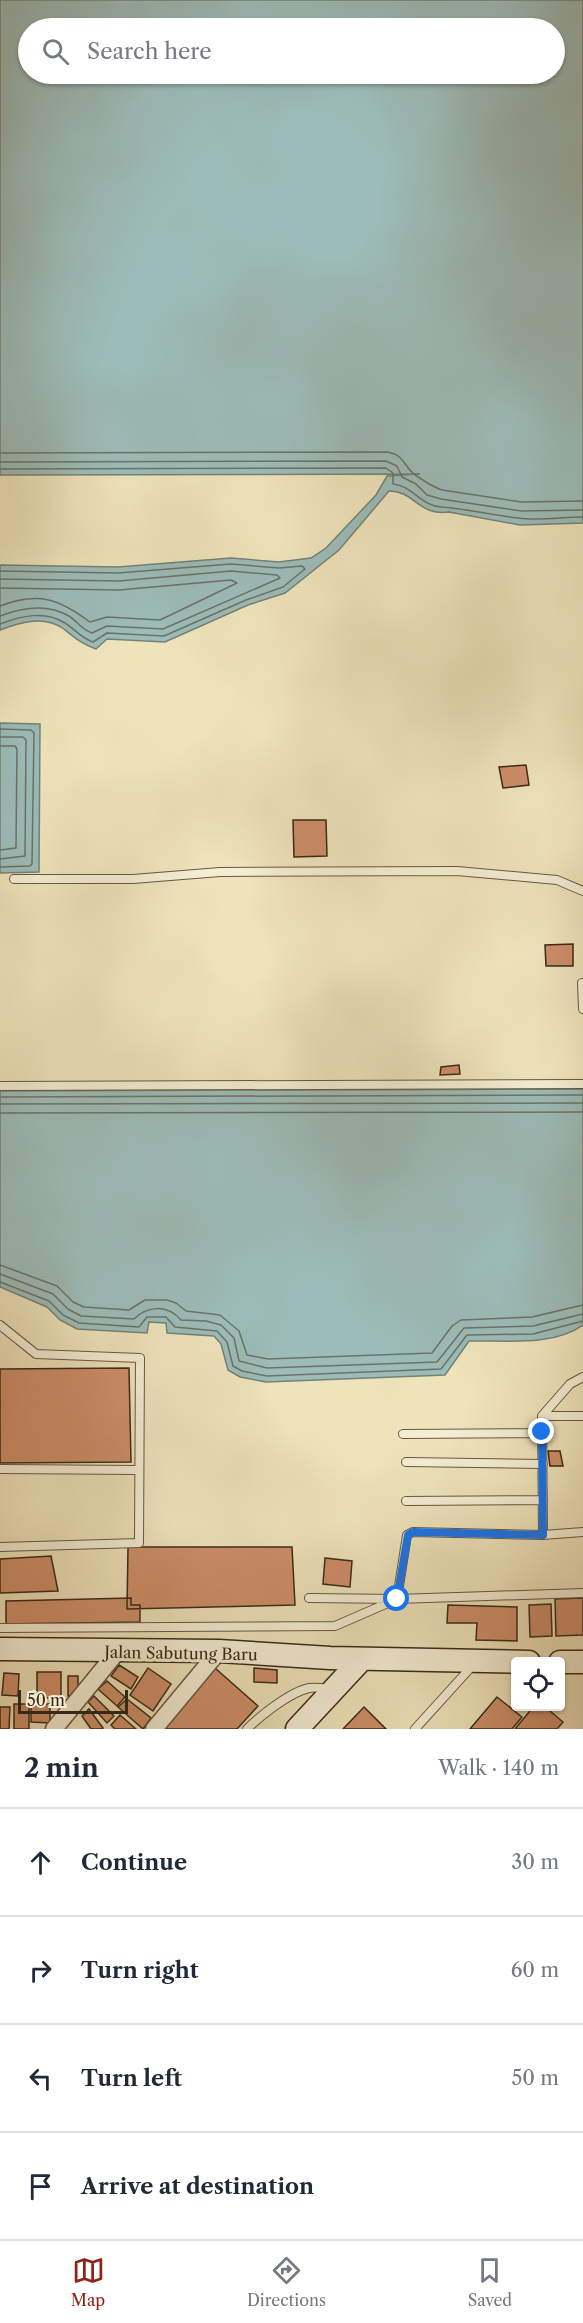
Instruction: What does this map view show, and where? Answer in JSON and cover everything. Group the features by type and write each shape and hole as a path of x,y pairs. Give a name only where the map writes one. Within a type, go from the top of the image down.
{"street":[{"name":"Jalan Sabutung Baru","path":"0,1649 219,1652 362,1659 511,1662"},
{"path":"54,1729 117,1652"},
{"path":"154,1729 219,1652"},
{"path":"297,1729 362,1659"},
{"path":"565,1662 583,1662"}],"lane":[{"path":"14,879 133,879 220,872 457,872 557,880 583,891"},
{"path":"582,983 583,1009"},
{"path":"0,1086 583,1084"},
{"path":"0,1325 36,1354 140,1358 139,1543 0,1546"},
{"path":"543,1535 542,1416 570,1384 583,1377"},
{"path":"542,1416 583,1416"},
{"path":"403,1434 542,1432"},
{"path":"406,1462 543,1464"},
{"path":"0,1469 140,1470"},
{"path":"406,1501 543,1500"},
{"path":"397,1599 404,1544 408,1535 413,1532 543,1535 583,1532"},
{"path":"309,1598 397,1599 583,1593"},
{"path":"0,1628 335,1626 397,1599"},
{"path":"415,1729 477,1661"},
{"path":"247,1729 259,1717 302,1691 310,1688 335,1689"}],"water":[{"path":"0,0 583,0 583,523 520,525 439,512 423,507 398,492 389,491 339,550 285,593 248,605 165,642 107,639 96,649 49,622 24,622 0,630 0,565 118,567 231,558 279,562 311,558 326,548 376,495 387,476 420,474 0,475"},
{"path":"0,723 40,724 39,872 0,873"},
{"path":"583,1089 583,1325 557,1337 528,1341 469,1341 445,1375 266,1382 240,1377 228,1370 221,1344 214,1336 167,1333 166,1323 149,1322 147,1333 77,1329 60,1320 47,1307 0,1287 0,1091"}],"building":[{"path":"526,765 529,785 503,788 499,767"},
{"path":"293,820 326,820 327,856 294,857"},
{"path":"573,944 573,966 546,966 545,945"},
{"path":"459,1065 460,1074 440,1075 441,1067"},
{"path":"129,1368 131,1462 0,1463 0,1369"},
{"path":"548,1451 560,1451 563,1466 550,1466"},
{"path":"128,1547 292,1547 295,1605 127,1609"},
{"path":"51,1556 58,1591 0,1593 0,1559"},
{"path":"325,1558 352,1561 350,1587 323,1584"},
{"path":"131,1598 131,1605 140,1605 140,1622 6,1624 6,1601"},
{"path":"583,1598 583,1635 556,1636 555,1599"},
{"path":"551,1604 552,1636 530,1637 529,1605"},
{"path":"448,1605 517,1607 517,1641 476,1640 477,1623 447,1623"},
{"path":"119,1665 138,1677 131,1689 111,1676"},
{"path":"148,1668 171,1684 153,1711 130,1695"},
{"path":"215,1668 258,1706 237,1729 162,1729"},
{"path":"254,1668 277,1670 277,1683 254,1682"},
{"path":"37,1672 61,1672 61,1698 37,1698"},
{"path":"4,1673 19,1674 18,1696 2,1695"},
{"path":"68,1676 78,1676 78,1696 68,1696"},
{"path":"107,1681 125,1697 117,1706 98,1689"},
{"path":"94,1696 114,1716 107,1723 88,1702"},
{"path":"497,1697 511,1708 511,1711 522,1717 512,1729 470,1729"},
{"path":"127,1699 151,1718 143,1729 118,1707"},
{"path":"14,1704 29,1704 29,1729 14,1729"},
{"path":"31,1704 50,1704 50,1723 31,1722"},
{"path":"0,1707 10,1707 9,1729 0,1729"},
{"path":"364,1707 386,1729 343,1729"},
{"path":"89,1709 102,1729 91,1729 82,1716"},
{"path":"530,1711 550,1711 563,1722 557,1729 515,1729"},
{"path":"120,1715 136,1729 115,1729 111,1725"}],"route":[{"path":"397,1599 404,1544 408,1535 413,1532 543,1535 542,1432"}]}
